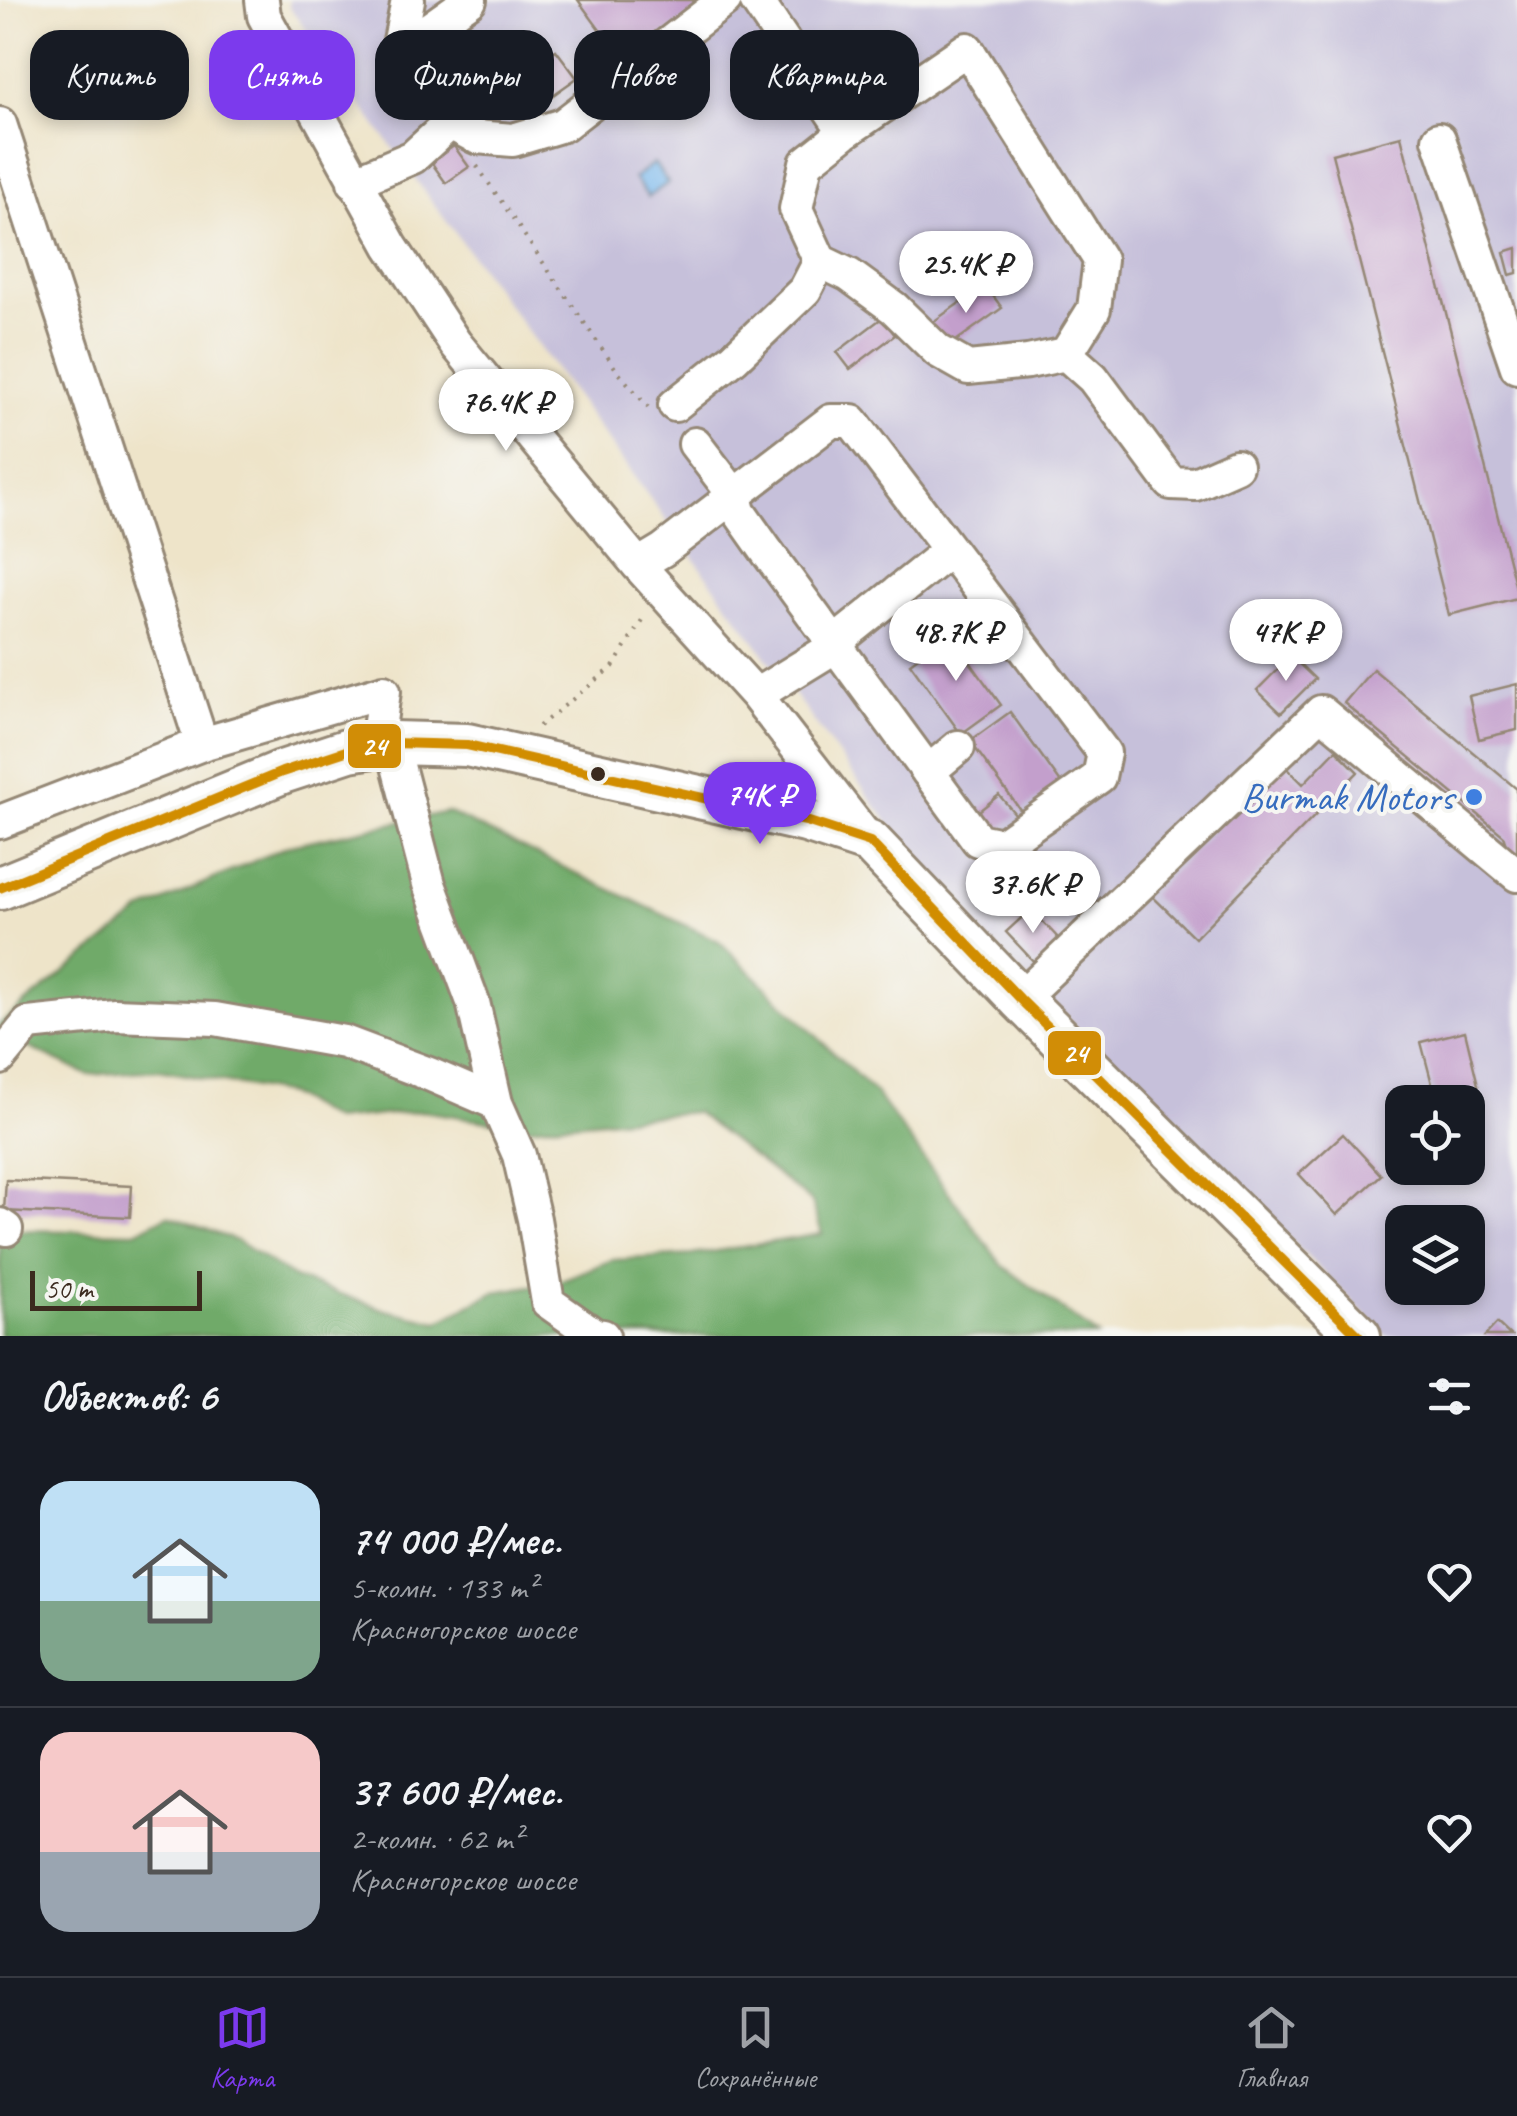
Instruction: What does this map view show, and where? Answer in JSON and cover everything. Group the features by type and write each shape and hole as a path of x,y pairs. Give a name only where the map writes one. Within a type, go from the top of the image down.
{"main road":[{"path":"0,888 282,772 349,750 385,744 467,745 508,753 806,821 870,842 1020,1000 1359,1336"}],"street":[{"path":"262,0 264,16 390,246 455,343 638,564 756,695 870,842"},
{"path":"402,30 408,0"},
{"path":"428,30 470,0"},
{"path":"455,120 463,130 514,140 563,125 725,0"},
{"path":"756,0 845,132"},
{"path":"967,49 1100,260 1094,309 1066,354 968,368 938,351 894,308 864,286 820,261 796,209 806,163 845,132 967,49"},
{"path":"0,124 202,744"},
{"path":"354,182 463,130"},
{"path":"1439,139 1517,367"},
{"path":"663,408 734,358 805,290 820,261"},
{"path":"1066,354 1093,378 1172,484 1194,484 1236,466"},
{"path":"638,564 664,550 735,496 831,422 852,421 1104,753 1099,777 1002,845 978,840 738,512 735,496 694,444"},
{"path":"756,695 836,646 950,550"},
{"path":"0,822 202,744 384,691 385,744 429,884 473,1002 496,1103 519,1155 548,1302 595,1335 603,1336"},
{"path":"1020,1000 1320,712 1517,875"},
{"path":"928,772 958,747"},
{"path":"0,1058 28,1024 115,1016 215,1019 344,1042 496,1103"}],"path":[{"path":"463,130 472,158 618,372 663,408"},
{"path":"508,753 613,668 661,590"}],"shaded area":[{"path":"289,0 1517,0 1517,1336 1387,1336 940,893 355,97 355,30 306,30 289,7"}],"green space":[{"path":"447,812 719,941 876,1094 1002,1265 1098,1336 0,1336 0,1227 135,1232 168,1215 237,1241 294,1278 386,1310 438,1322 494,1292 557,1282 612,1260 692,1255 822,1234 812,1202 695,1112 527,1127 422,1111 333,1120 287,1094 159,1070 88,1075 0,1034 0,1024 142,911 290,845"}],"water":[{"path":"654,163 668,183 648,197 634,178"}],"building":[{"path":"578,0 711,0 670,30 600,30"},
{"path":"554,51 574,74 574,80 554,94"},
{"path":"1401,136 1517,592 1517,598 1449,615 1332,154"},
{"path":"454,146 469,167 446,183 431,162"},
{"path":"1517,248 1517,273 1510,275 1504,252"},
{"path":"985,285 1002,308 946,348 930,324"},
{"path":"882,318 895,335 850,369 837,352"},
{"path":"950,634 1001,705 961,734 910,663"},
{"path":"1291,656 1315,679 1281,713 1257,690"},
{"path":"1373,669 1517,789 1517,863 1504,836 1344,703"},
{"path":"1517,684 1517,730 1479,739 1469,696"},
{"path":"1010,712 1061,783 1021,811 970,741"},
{"path":"1336,750 1358,772 1195,938 1151,895 1281,762 1303,784"},
{"path":"999,795 1016,815 991,836 974,815"},
{"path":"1031,909 1059,939 1035,963 1006,932"},
{"path":"1465,1031 1478,1085 1432,1085 1421,1042"},
{"path":"1343,1134 1381,1175 1337,1215 1299,1174"},
{"path":"6,1180 132,1186 130,1217 4,1211"},
{"path":"1497,1323 1511,1336 1485,1336"}],"transit line":[{"name":"24","path":"0,888 282,772 349,750 392,743 467,745 806,821 870,842 1020,999 1359,1336"}],"place":[{"name":"Burmak Motors","path":"1474,797"}]}
